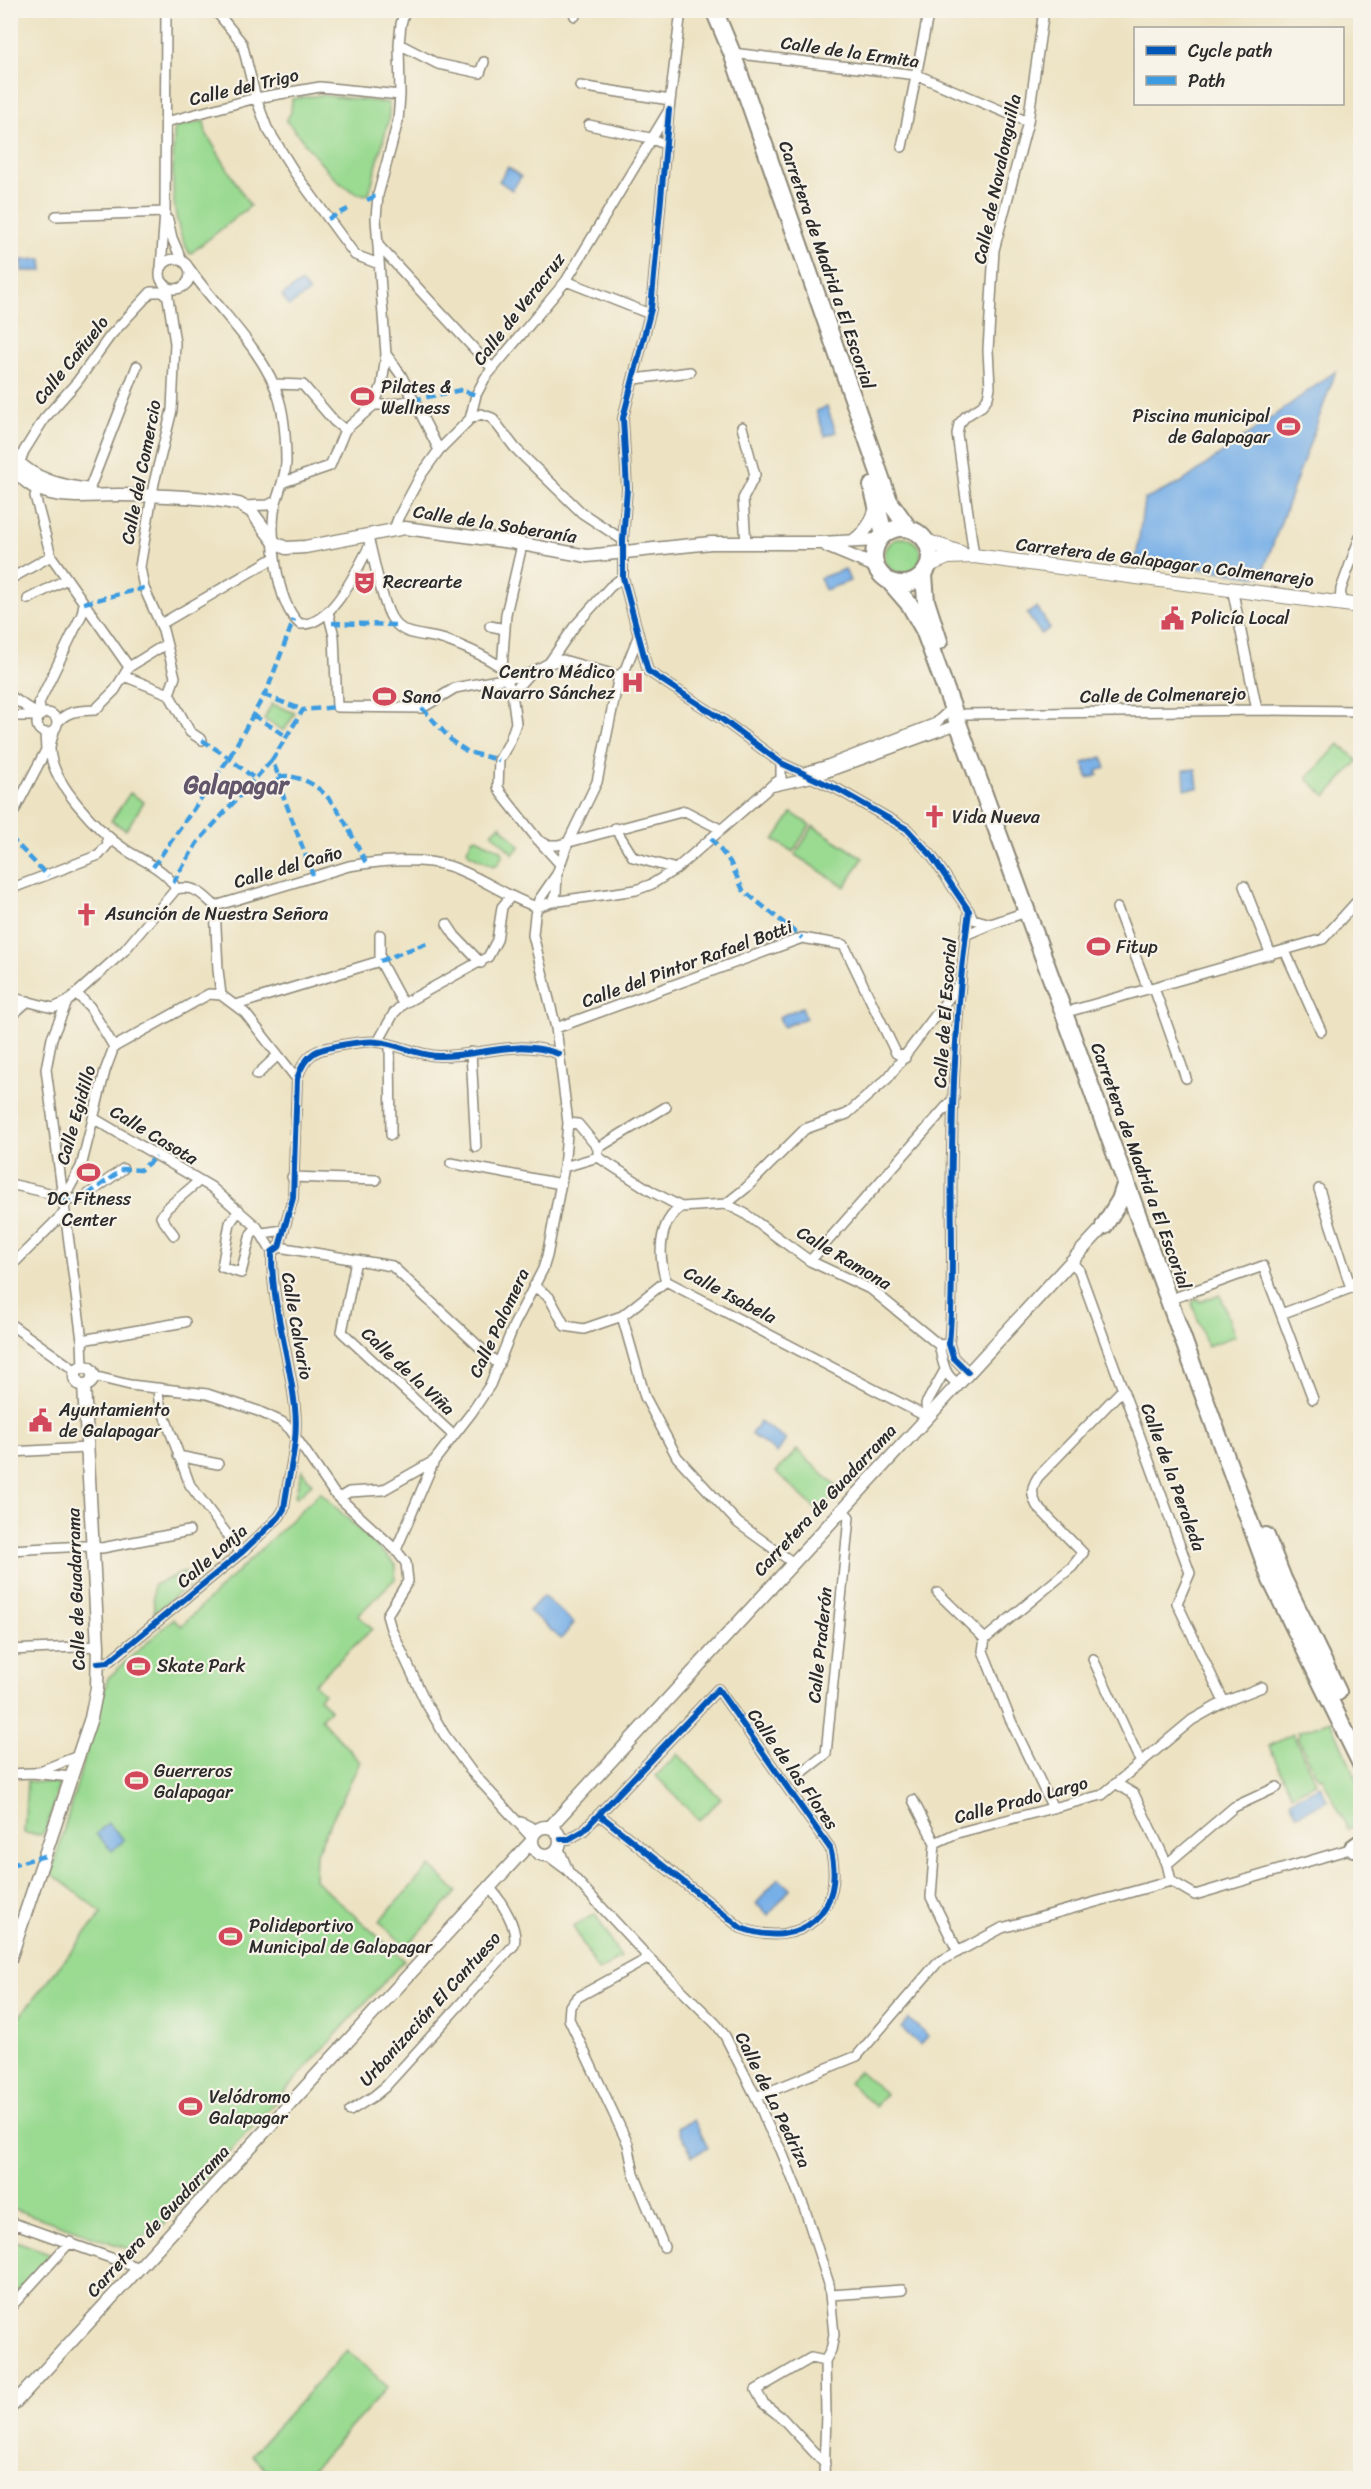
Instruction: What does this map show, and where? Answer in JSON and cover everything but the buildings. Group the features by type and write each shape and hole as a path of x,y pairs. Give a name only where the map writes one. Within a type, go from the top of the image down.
{"highway":[{"name":"Carretera de Madrid a El Escorial","path":"702,10 734,86 878,501 881,537"},
{"name":"Carretera de Madrid a El Escorial","path":"714,10 732,53 876,467 889,501 909,529"},
{"path":"898,528 909,529 918,532 926,541 931,557 927,570 909,584 891,583 881,576 875,566 874,553 881,537 898,528"},
{"name":"Carretera de Madrid a El Escorial","path":"927,570 926,602 959,717 1026,912 1270,1580 1360,1761"},
{"name":"Carretera de Madrid a El Escorial","path":"891,583 910,605 924,630 1074,1010 1271,1550 1360,1737"},
{"path":"1104,1226 1120,1200 1126,1182"},
{"path":"1104,1226 1126,1218 1141,1222"}],"main road":[{"path":"13,461 48,482 116,495"},
{"path":"13,461 26,481 38,489 72,496 152,496 243,506 255,517 275,543"},
{"path":"854,541 872,522 878,501"},
{"name":"Calle de la Soberanía","path":"275,543 286,548 305,547 369,540 394,529 419,529 572,555 597,556 623,546 820,543 881,537"},
{"name":"Carretera de Galapagar a Colmenarejo","path":"926,541 970,556"},
{"name":"Calle de la Soberanía","path":"820,543 875,566"},
{"name":"Carretera de Galapagar a Colmenarejo","path":"927,570 948,557 970,556 1360,606"},
{"name":"Carretera de Guadarrama","path":"504,1874 553,1843 573,1801 1104,1226"},
{"name":"Calle de Guadarrama","path":"10,1959 93,1708 98,1646 84,1375"},
{"path":"533,1837 553,1843 534,1849 533,1837"},
{"name":"Carretera de Guadarrama","path":"10,2408 504,1874 533,1837"}],"street":[{"path":"165,212 172,238 189,278 184,286 175,289 165,284 160,273 165,212 166,10"},
{"path":"215,10 242,43 256,98 267,128 295,173 355,255 379,264"},
{"path":"284,482 330,466 345,430 374,405 382,385 386,354 376,218 378,195 398,121 399,44 405,10"},
{"name":"Calle de Veracruz","path":"681,10 669,105 650,314 635,379 623,418 627,489 623,577 648,671 723,720 781,763"},
{"path":"902,147 929,10"},
{"name":"Calle de Navalonguilla","path":"970,556 957,434 959,424 988,397 990,387 988,350 994,250 1028,122 1044,10"},
{"path":"399,44 438,64 480,73 484,62"},
{"name":"Calle de la Ermita","path":"732,53 917,75 1028,122"},
{"path":"580,86 669,105"},
{"name":"Calle del Trigo","path":"166,122 256,98 320,87 400,95"},
{"name":"Calle de Veracruz","path":"394,529 421,475 439,450 470,419 476,395 492,368 566,281 669,105"},
{"path":"589,125 650,138 666,145"},
{"path":"56,216 165,212"},
{"path":"355,255 367,253 378,245"},
{"path":"378,245 492,368"},
{"path":"161,268 167,261 185,265 252,348 274,384 284,424 286,462 284,482 276,501 274,558 277,577 294,619 300,624 314,622 328,612 354,573 369,540"},
{"path":"566,281 650,314"},
{"name":"Calle Cañuelo","path":"13,461 24,451 44,419 77,382 110,336 157,285 165,284"},
{"name":"Calle del Comercio","path":"165,284 175,343 172,410 152,496 140,567 144,588 161,624 175,677 169,694"},
{"path":"151,292 162,292 168,296"},
{"path":"386,354 401,375 439,450"},
{"path":"89,490 137,366"},
{"path":"635,379 690,372"},
{"path":"274,384 303,385 334,421 345,430"},
{"path":"374,405 413,400"},
{"path":"470,419 481,414 492,418 515,448 582,513 623,546"},
{"path":"742,427 755,475 743,499 746,543"},
{"path":"74,488 67,490 44,485 38,489 35,496 51,556 84,603 126,672 169,694 190,732 202,740"},
{"path":"243,506 276,501"},
{"path":"1340,603 1341,589 1360,537"},
{"path":"369,540 389,614 397,625 413,634 446,640 491,659 502,668 512,693 516,723 509,743 499,760 498,787 538,840 560,863"},
{"path":"502,668 506,614 522,545"},
{"path":"10,579 51,556"},
{"path":"161,624 274,558"},
{"path":"549,663 574,627 610,587 623,577"},
{"path":"28,599 67,579"},
{"path":"1232,588 1257,710"},
{"path":"52,729 37,726 40,716 39,703 82,614 84,603"},
{"path":"328,612 334,636 337,707 422,708 455,688 529,674"},
{"path":"490,626 505,629"},
{"path":"552,902 556,893 560,863 597,782 619,676 625,670 638,637"},
{"path":"10,819 39,766 52,729 65,714 72,711 95,710 115,690 126,672 166,644"},
{"path":"512,693 529,674 549,663 563,660 619,676"},
{"path":"10,696 40,716"},
{"name":"Calle de Colmenarejo","path":"770,787 814,777 950,727 959,717 1257,710 1360,711"},
{"path":"10,719 16,716 40,716 46,713 52,715 50,749 54,767 84,815 107,837 169,877 176,889"},
{"path":"804,772 936,723 959,717"},
{"path":"781,763 814,777 907,829 931,855 973,919 991,924"},
{"name":"Calle de Colmenarejo","path":"537,907 552,902 636,890 652,884 676,869 780,779 781,763"},
{"path":"39,766 54,767"},
{"path":"538,840 548,845 568,842 685,811 720,829"},
{"path":"615,828 633,857 676,869"},
{"path":"10,889 99,855 105,851 108,844 107,837"},
{"name":"Calle del Caño","path":"176,889 189,886 196,889 215,906 349,866 417,862 451,866 537,907"},
{"path":"451,1163 561,1184 568,1123 556,1028 533,935 537,907 557,874"},
{"path":"1244,886 1271,955"},
{"name":"Calle de Guadarrama","path":"84,1375 82,1340 46,1069 52,1038 67,1002 124,951 176,889"},
{"path":"378,1042 394,1013 403,1004 481,963 488,957 497,940 502,907 511,896"},
{"path":"1074,1010 1323,939 1358,905"},
{"path":"215,906 221,995 236,1005 297,1079"},
{"path":"1117,908 1186,1078"},
{"name":"Calle de El Escorial","path":"944,1344 952,1281 952,1153 960,983 969,911"},
{"path":"965,935 1026,912"},
{"path":"447,924 455,936 481,963"},
{"path":"380,935 380,962 403,1004"},
{"name":"Calle del Pintor Rafael Botti","path":"556,1028 802,938 844,945 896,1053 904,1058"},
{"path":"1285,951 1321,1031"},
{"path":"236,1005 380,962"},
{"path":"666,1281 660,1264 663,1228 675,1211 681,1207 726,1204 746,1188 805,1129 847,1114 888,1078 960,983"},
{"path":"76,993 90,1007 114,1047"},
{"name":"Calle Egidillo","path":"62,1199 81,1167 105,1071 114,1047 209,994 221,995"},
{"path":"10,997 53,1008 67,1002"},
{"path":"10,1017 28,1001"},
{"path":"297,1079 300,1069 317,1051 378,1042 429,1056 504,1047 539,1046 559,1053"},
{"path":"390,1045 392,1135"},
{"path":"471,1052 476,1147"},
{"path":"257,1075 278,1055"},
{"name":"Calle Calvario","path":"296,1438 296,1411 290,1371 272,1280 275,1250 284,1230 293,1198 297,1079"},
{"path":"810,1261 954,1098"},
{"path":"564,1167 598,1153 666,1107"},
{"name":"Calle Casota","path":"93,1118 199,1181 239,1210 275,1250"},
{"path":"568,1123 578,1124 598,1153 651,1191 681,1207"},
{"path":"10,1184 62,1199 83,1198 123,1168"},
{"path":"292,1177 376,1180"},
{"name":"Calle Casota","path":"174,1235 161,1217 167,1208 199,1181"},
{"name":"Calle Palomera","path":"396,1550 434,1461 490,1385 514,1325 547,1256 561,1184"},
{"path":"1281,1314 1351,1288 1319,1189"},
{"name":"Calle Ramona","path":"726,1204 744,1213 810,1261 872,1290 944,1344"},
{"path":"239,1210 230,1223 222,1267 241,1272 251,1234 259,1230 284,1230"},
{"path":"10,1267 65,1212"},
{"path":"275,1250 392,1266 499,1365"},
{"name":"Calle de la Viña","path":"356,1260 342,1332 453,1436"},
{"name":"Calle de la Peraleda","path":"1071,1262 1079,1270 1190,1573 1177,1604 1224,1702"},
{"path":"1177,1297 1263,1266 1313,1399"},
{"name":"Calle Isabela","path":"534,1286 549,1297 565,1326 584,1329 622,1316 666,1281 927,1417"},
{"path":"622,1316 645,1397 677,1457 738,1522 792,1562"},
{"path":"82,1340 185,1323"},
{"path":"10,1324 84,1375 130,1385 207,1394 282,1422 339,1498 396,1550 406,1563 409,1577 403,1591 388,1612 389,1626 425,1701 444,1734 471,1771 533,1837"},
{"path":"927,1417 926,1404 945,1370 944,1344"},
{"path":"944,1344 968,1372"},
{"path":"945,1370 951,1379 958,1383"},
{"path":"158,1388 159,1401 190,1485 241,1553"},
{"path":"1053,1809 1010,1719 983,1651 985,1639 1072,1567 1083,1553 1037,1506 1032,1496 1032,1486 1123,1389"},
{"name":"Calle Lonja","path":"98,1663 108,1662 241,1553 279,1517 284,1509 296,1438"},
{"path":"10,1452 87,1448"},
{"path":"178,1456 218,1464"},
{"name":"Calle Palomera","path":"339,1498 349,1492 383,1490 434,1461"},
{"name":"Calle Praderón","path":"800,1774 826,1754 849,1517 841,1509"},
{"path":"10,1550 102,1548 189,1531"},
{"path":"938,1593 985,1639"},
{"path":"10,1650 98,1646"},
{"path":"1093,1659 1142,1762"},
{"name":"Calle Prado Largo","path":"935,1843 957,1833 1102,1795 1192,1720 1224,1702 1262,1687"},
{"name":"Calle de las Flores","path":"553,1843 574,1838 600,1815 718,1689 830,1848 835,1867 834,1886 827,1905 814,1920 798,1931 779,1936 759,1935 741,1928 600,1815"},
{"path":"32,1773 78,1756"},
{"path":"10,1774 32,1773 72,1777"},
{"path":"1117,1784 1134,1794 1167,1864 1171,1881"},
{"path":"1167,1864 1234,1807 1277,1787"},
{"path":"913,1800 935,1843 931,1897 958,1952"},
{"name":"Calle de La Pedriza","path":"553,1843 567,1870 649,1958 716,2024 756,2097 805,2210 822,2259 831,2295 834,2335 831,2350 825,2361 824,2478"},
{"path":"756,2097 856,2056 937,1963 1002,1928 1171,1881 1195,1895 1358,1847"},
{"name":"Urbanización El Cantueso","path":"350,2111 385,2087 514,1945 514,1934 505,1907 490,1888"},
{"path":"649,1958 578,1997 570,2006 569,2019 628,2144 634,2174 664,2247"},
{"path":"10,2235 12,2223 139,2268"},
{"path":"10,2308 70,2242"},
{"path":"831,2295 902,2290"},
{"path":"825,2361 811,2358 756,2390 763,2403 782,2418 825,2464"}],"green space":[{"path":"321,95 389,103 389,119 369,194 358,194 335,178 286,121 291,112 292,99"},
{"path":"204,121 206,133 250,206 190,254 178,226 175,211 174,132 176,127"},
{"path":"903,538 915,544 921,556 915,568 903,574 891,568 885,556 891,544"},
{"path":"272,704 295,713 284,731 264,719"},
{"path":"1339,744 1358,761 1326,796 1307,779"},
{"path":"130,793 144,802 126,830 111,821"},
{"path":"792,813 810,825 793,852 774,840"},
{"path":"500,825 520,846 513,854 492,833"},
{"path":"813,826 863,858 845,887 795,855"},
{"path":"476,838 501,850 503,854 498,864 493,866 469,854 467,850 472,839"},
{"path":"1220,1294 1235,1336 1207,1346 1192,1303 1198,1298 1200,1302"},
{"path":"797,1450 840,1490 819,1512 776,1472"},
{"path":"302,1470 312,1484 297,1497 295,1495"},
{"name":"Polideportivo Municipal de Galapagar","path":"320,1492 396,1565 395,1579 358,1615 372,1629 314,1684 324,1693 319,1698 330,1709 321,1719 360,1762 316,1853 315,1880 404,1960 162,2226 158,2223 131,2250 11,2208 11,2027 102,1913 51,1873 108,1678 173,1619 181,1626"},
{"path":"185,1572 192,1582 154,1613 153,1585"},
{"path":"1331,1721 1360,1788 1360,1832 1356,1825 1348,1829 1322,1777 1318,1778 1297,1737 1300,1736 1298,1732"},
{"path":"1293,1734 1316,1783 1292,1795 1269,1746"},
{"path":"678,1754 721,1799 699,1820 656,1776"},
{"path":"27,1781 59,1784 47,1828 41,1835 24,1833"},
{"path":"430,1866 457,1892 406,1947 379,1921"},
{"path":"595,1914 621,1958 598,1971 573,1926"},
{"path":"859,2071 886,2094 875,2106 849,2083"},
{"path":"16,2241 52,2254 11,2299 11,2257"},
{"path":"347,2350 388,2387 304,2478 276,2478 251,2455"}],"water":[{"path":"508,167 521,177 512,190 499,181"},
{"path":"42,259 43,271 22,271 22,260"},
{"path":"301,282 309,292 289,306 282,296"},
{"name":"Piscina municipal de Galapagar","path":"1336,371 1261,577 1136,560 1144,500 1182,482"},
{"path":"827,407 836,432 825,436 816,411"},
{"path":"845,569 850,581 825,590 820,578"},
{"path":"1037,607 1050,628 1041,634 1027,614"},
{"path":"1102,757 1106,768 1097,771 1098,775 1088,778 1083,763"},
{"path":"1196,769 1198,788 1185,789 1184,770"},
{"path":"802,1007 806,1018 783,1027 779,1017"},
{"path":"760,1421 786,1440 777,1453 751,1434"},
{"path":"543,1596 574,1623 561,1639 529,1611"},
{"path":"1320,1786 1327,1801 1297,1815 1290,1801"},
{"path":"108,1823 124,1840 112,1851 96,1834"},
{"path":"778,1878 790,1889 769,1915 756,1904"},
{"path":"909,2019 928,2036 920,2045 901,2028"},
{"path":"694,2120 708,2148 692,2156 678,2127"}],"marked path":[{"path":"367,200 378,195"},
{"path":"328,219 348,209"},
{"path":"413,400 461,390 476,395"},
{"path":"84,603 144,588"},
{"path":"153,867 229,758 268,688 294,619"},
{"path":"332,623 397,625"},
{"path":"264,695 303,710"},
{"path":"313,875 272,760 303,710 337,707"},
{"path":"422,708 453,742 468,752 499,760"},
{"path":"253,715 286,736"},
{"path":"202,740 255,779"},
{"path":"173,883 197,843 272,760"},
{"path":"279,777 297,778 321,791 339,812 366,863"},
{"path":"10,837 48,876"},
{"path":"711,838 730,862 743,890 802,938"},
{"path":"380,961 430,942"},
{"path":"62,1201 83,1198 123,1169 140,1170 156,1157"},
{"path":"10,1865 45,1856"}],"cycle path":[{"path":"669,110 651,309 623,418 627,489 623,577 648,671 723,720 781,763 839,790 907,829 931,855 969,911 955,1062 952,1296 949,1344 953,1357 968,1372"},
{"path":"98,1663 108,1662 241,1553 279,1517 284,1509 296,1421 293,1389 274,1291 272,1252 279,1247 293,1198 297,1079 305,1061 314,1053 326,1048 372,1042 386,1043 440,1056 513,1048 543,1049 559,1054"},
{"path":"561,1839 569,1839 583,1831 718,1689 830,1848 834,1870 832,1890 825,1907 815,1920 800,1929 783,1934 763,1934 741,1928 600,1815"}],"place":[{"name":"Pilates & Wellness","path":"363,397"},
{"name":"Piscina municipal de Galapagar","path":"1288,426"},
{"name":"Recrearte","path":"365,582"},
{"name":"Policía Local","path":"1173,618"},
{"name":"Centro Médico Navarro Sánchez","path":"633,682"},
{"name":"Sano","path":"384,697"},
{"name":"Vida Nueva","path":"934,817"},
{"name":"Asunción de Nuestra Señora","path":"87,914"},
{"name":"Fitup","path":"1098,947"},
{"name":"DC Fitness Center","path":"89,1173"},
{"name":"Ayuntamiento de Galapagar","path":"41,1420"},
{"name":"Skate Park","path":"139,1666"},
{"name":"Guerreros Galapagar","path":"136,1781"},
{"name":"Polideportivo Municipal de Galapagar","path":"231,1936"},
{"name":"Velódromo Galapagar","path":"191,2107"}],"district":[{"name":"Galapagar","path":"236,785"}]}
